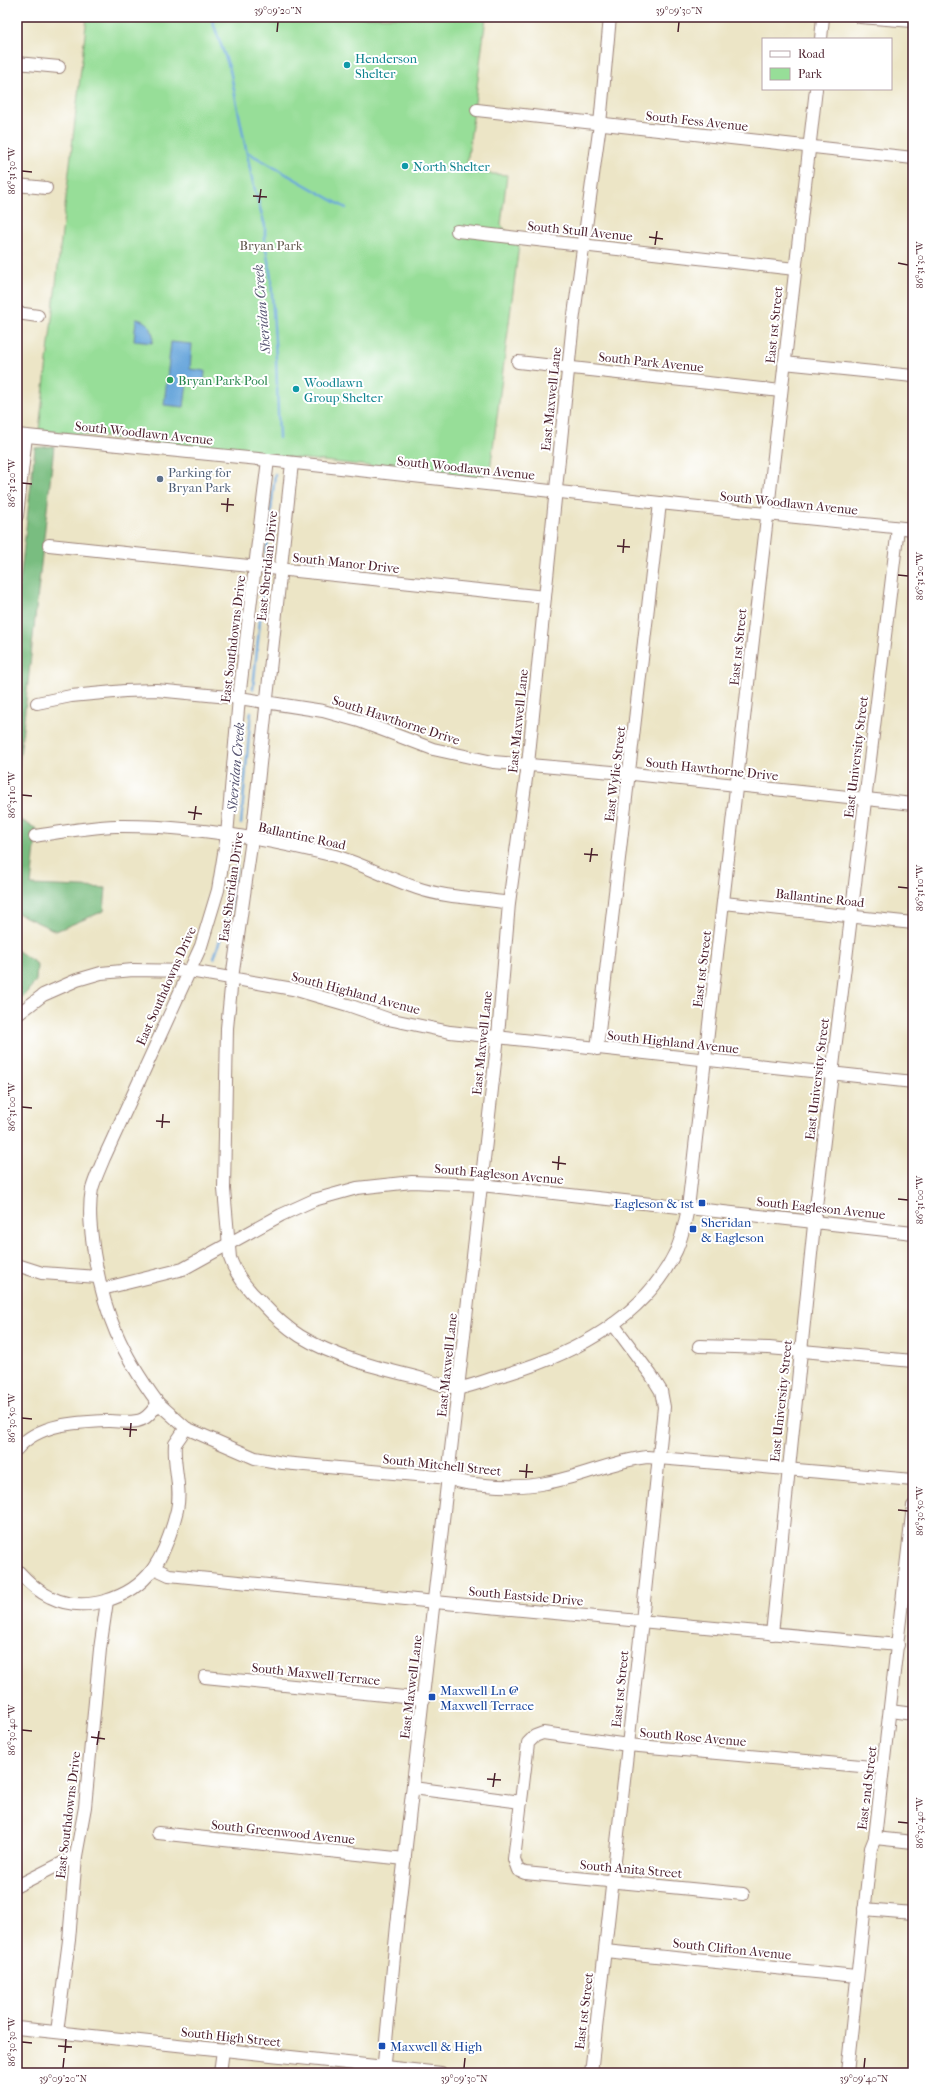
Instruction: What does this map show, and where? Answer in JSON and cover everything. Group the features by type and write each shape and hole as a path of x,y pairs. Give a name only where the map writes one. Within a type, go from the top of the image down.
{"street":[{"name":"East Maxwell Lane","path":"383,2070 405,1859 498,1036 509,903 528,764 555,491 600,124 610,17"},
{"path":"821,38 823,17"},
{"path":"860,17 913,21"},
{"path":"17,63 60,67"},
{"name":"East 1st Street","path":"459,1388 555,1357 575,1348 613,1324 636,1305 650,1290 668,1264 680,1240 688,1208 704,1060 738,786 766,514 816,90"},
{"name":"South Fess Avenue","path":"477,110 809,148 913,158"},
{"path":"17,185 46,188"},
{"name":"South Stull Avenue","path":"457,231 795,269"},
{"path":"17,313 38,316"},
{"name":"South Park Avenue","path":"518,362 781,391"},
{"path":"784,363 913,376"},
{"path":"17,516 21,435"},
{"name":"South Woodlawn Avenue","path":"21,435 913,529"},
{"name":"East Southdowns Drive","path":"158,1403 132,1368 119,1343 109,1318 98,1277 90,1223 93,1187 104,1158 201,946 214,904 227,834 239,698 268,460"},
{"name":"East Sheridan Drive","path":"292,463 252,839 232,978 227,1028 224,1109 224,1195 228,1244 233,1268 246,1287 264,1305 300,1335 336,1352 384,1369 459,1388"},
{"name":"East Wylie Street","path":"597,1049 660,503"},
{"name":"East University Street","path":"772,1634 814,1222 898,528"},
{"name":"South Manor Drive","path":"49,545 545,597"},
{"name":"South Hawthorne Drive","path":"38,703 70,696 156,690 239,698 323,711 359,721 433,749 458,756 493,762 629,774 913,804"},
{"name":"Ballantine Road","path":"35,836 115,826 161,828 227,834 292,846 352,861 418,889 509,903"},
{"name":"Ballantine Road","path":"724,903 851,915 913,923"},
{"name":"South Highland Avenue","path":"17,1016 43,995 77,980 101,973 133,970 190,971 294,989 388,1019 450,1032 913,1082"},
{"name":"South Eagleson Avenue","path":"102,1289 183,1269 281,1215 314,1200 356,1188 412,1182 481,1185 913,1233"},
{"path":"17,1265 42,1273 98,1277"},
{"name":"East 1st Street","path":"591,2073 660,1458 664,1407 661,1391 651,1374 613,1324"},
{"path":"700,1346 737,1346 800,1350 913,1361"},
{"path":"18,1445 44,1430 75,1424 109,1421 136,1422 144,1419 158,1403"},
{"name":"South Mitchell Street","path":"158,1403 186,1428 255,1458 283,1463 448,1478 456,1482 489,1485 532,1485 574,1476 624,1461 660,1458 913,1480"},
{"path":"17,1570 34,1586 58,1600 84,1603 107,1601 118,1597 133,1588 154,1568 165,1547 177,1508 179,1487 175,1444 186,1428"},
{"name":"East 2nd Street","path":"847,2073 856,1976 871,1848 875,1838 898,1645 909,1590 913,1506"},
{"name":"South Eastside Drive","path":"154,1568 169,1575 435,1602 898,1645"},
{"name":"East Southdowns Drive","path":"57,2032 69,1940 76,1856 83,1819 100,1649 107,1601"},
{"name":"South Maxwell Terrace","path":"205,1677 424,1699"},
{"path":"890,1711 913,1714"},
{"name":"South Rose Avenue","path":"521,1802 526,1748 531,1739 543,1733 628,1745 883,1768"},
{"path":"414,1788 521,1802"},
{"name":"South Anita Street","path":"521,1802 514,1859 518,1870 525,1873 742,1894"},
{"name":"South Greenwood Avenue","path":"158,1833 405,1859"},
{"path":"875,1838 913,1842"},
{"path":"17,1886 76,1856"},
{"path":"864,1909 913,1913"},
{"name":"South Clifton Avenue","path":"605,1951 856,1976"},
{"name":"South High Street","path":"17,2028 222,2050 383,2070 441,2073"},
{"path":"220,2073 222,2050"}],"green space":[{"name":"Bryan Park","path":"87,17 486,17 466,172 507,175 501,225 519,245 489,479 39,430"},
{"path":"54,446 17,783 17,609 35,448"},
{"path":"17,818 37,829 31,885 106,888 104,911 56,931 17,913"},
{"path":"17,950 37,964 36,981 17,1004"}],"water":[{"path":"136,319 144,321 152,330 152,343 134,341"},
{"path":"171,342 192,344 190,369 205,371 204,384 187,383 184,407 164,405"}],"waterway":[{"name":"Sheridan Creek","path":"211,17 230,70 252,179 265,226 265,243 271,278 279,438"},
{"path":"247,152 346,208"},
{"name":"Sheridan Creek","path":"266,556 275,474"},
{"name":"Sheridan Creek","path":"253,689 264,581"},
{"name":"Sheridan Creek","path":"241,824 251,712"},
{"name":"Sheridan Creek","path":"214,958 231,907 238,850"}],"place":[{"name":"Henderson Shelter","path":"347,65"},
{"name":"North Shelter","path":"405,166"},
{"name":"Bryan Park Pool","path":"170,380"},
{"name":"Woodlawn Group Shelter","path":"296,389"},
{"name":"Parking for Bryan Park","path":"160,479"},
{"name":"Eagleson & 1st","path":"702,1203"},
{"name":"Sheridan & Eagleson","path":"693,1229"},
{"name":"Maxwell Ln @ Maxwell Terrace","path":"432,1697"},
{"name":"Maxwell & High","path":"382,2046"}]}
